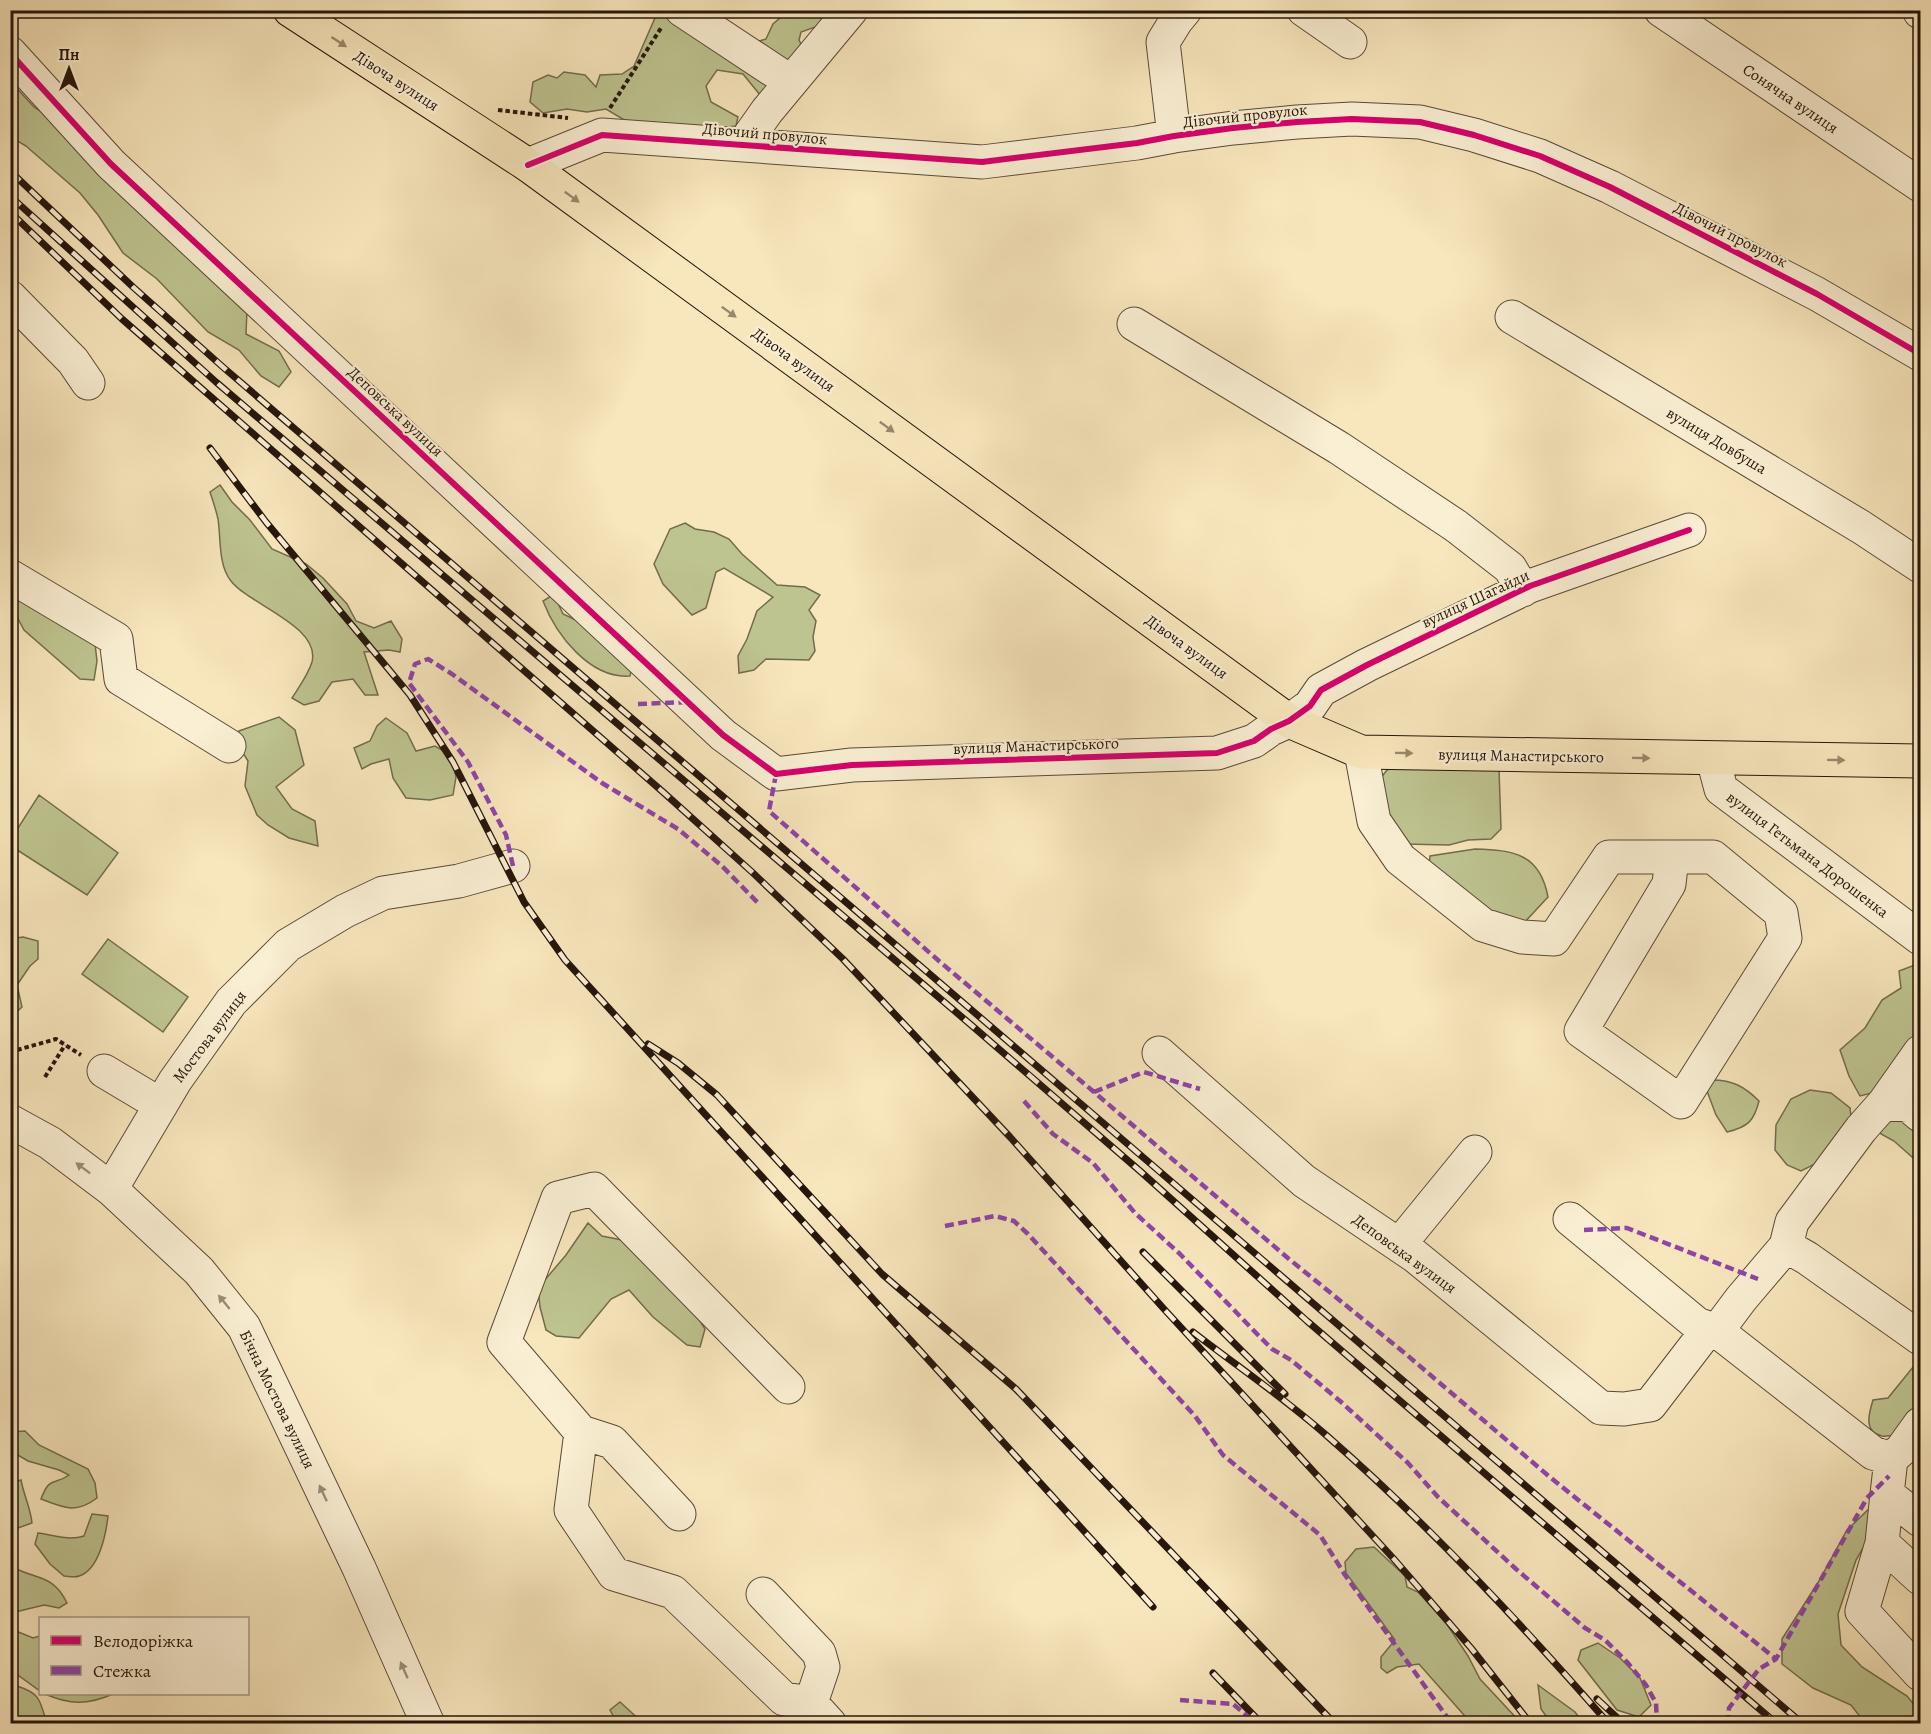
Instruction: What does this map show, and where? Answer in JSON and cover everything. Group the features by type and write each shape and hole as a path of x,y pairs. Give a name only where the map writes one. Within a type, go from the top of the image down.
{"main road":[{"name":"Дівоча вулиця","path":"290,10 528,165 1289,721"},
{"name":"вулиця Манастирського","path":"1289,721 1361,753 1920,761"}],"street":[{"path":"1174,136 1163,42 1185,10"},
{"path":"1305,10 1350,42"},
{"name":"Сонячна вулиця","path":"1661,10 1920,185"},
{"path":"743,145 767,111 850,11"},
{"path":"674,16 791,82"},
{"name":"Деповська вулиця","path":"10,53 120,172 723,735 776,774"},
{"name":"Дівочий провулок","path":"528,165 602,135 982,162 1297,122 1352,119 1420,122 1474,135 1540,156 1610,187 1817,294 1920,354"},
{"path":"10,297 73,361 88,383"},
{"name":"вулиця Довбуша","path":"1512,317 1861,527 1920,566"},
{"name":"вулиця Шагайди","path":"1134,324 1339,448 1456,526 1510,568 1523,590"},
{"name":"вулиця Шагайди","path":"1289,721 1310,706 1321,690 1367,665 1523,590 1689,530"},
{"path":"10,576 116,639 121,679 229,746"},
{"name":"вулиця Манастирського","path":"776,774 852,765 1217,753 1254,741 1271,729 1289,721"},
{"path":"1361,753 1374,821 1400,859 1483,925 1522,937 1554,939 1609,856 1713,857 1781,913 1785,938 1681,1102 1581,1031 1669,884 1672,857"},
{"name":"вулиця Гетьмана Дорошенка","path":"1713,759 1721,789 1920,938"},
{"name":"Мостова вулиця","path":"111,1189 175,1081 231,1002 288,945 345,911 383,893 459,881 513,866"},
{"path":"1717,1331 1786,1246 1792,1222 1861,1129 1884,1103 1920,1052"},
{"name":"Деповська вулиця","path":"1159,1053 1304,1181 1415,1256 1601,1408 1624,1409 1650,1406 1703,1336 1717,1331"},
{"path":"104,1071 160,1105"},
{"path":"1884,1103 1908,1105 1920,1115"},
{"name":"Бічна Мостова вулиця","path":"10,1121 50,1143 111,1189 199,1271 244,1327 359,1568 428,1724"},
{"path":"1399,1245 1474,1152"},
{"path":"679,1514 612,1442 581,1432 504,1342 558,1198 594,1189 788,1387"},
{"path":"1570,1219 1696,1324 1717,1331 1873,1453 1909,1449"},
{"path":"1786,1246 1807,1258 1920,1338"},
{"path":"581,1432 571,1510 614,1574 673,1592 784,1699 820,1713 823,1667 819,1653 763,1594"},
{"path":"1909,1449 1887,1494 1882,1543 1862,1611 1920,1674"},
{"path":"1887,1494 1920,1520"},
{"path":"1882,1543 1920,1578"}],"path":[{"path":"602,135 602,121 674,16"},
{"path":"491,110 569,118"},
{"path":"10,1052 56,1039 104,1071"},
{"path":"45,1077 65,1045"}],"green space":[{"path":"658,11 689,11 744,46 766,39 773,24 788,11 832,11 838,19 801,32 799,40 807,57 765,101 743,74 717,70 706,86 711,102 738,117 736,126 717,128 631,124 606,109 587,112 567,109 543,113 530,102 533,82 548,75 557,78 564,72 585,75 596,87 600,75 622,74 634,66"},
{"path":"10,81 34,107 70,130 247,309 246,334 279,351 291,372 279,387 261,376 239,350 208,332 157,279 123,253 98,215 80,193 26,146 11,137"},
{"path":"220,485 272,549 306,564 323,578 347,604 356,621 374,628 391,621 402,639 400,652 389,650 364,652 378,695 365,695 353,679 332,682 319,701 304,705 292,698 310,667 312,649 306,637 295,627 240,590 227,575 222,559 218,519 210,492"},
{"path":"685,523 695,529 714,532 729,539 742,554 777,585 805,587 820,595 809,610 816,621 813,637 815,651 809,660 766,659 754,670 739,673 738,656 757,611 773,597 724,568 716,572 706,608 692,615 663,584 654,564 670,529"},
{"path":"28,588 94,635 97,661 94,680 80,679 24,630 15,613 17,603"},
{"path":"551,596 557,601 563,614 578,621 633,662 630,676 615,675 601,670 588,663 576,652 556,627 543,601"},
{"path":"279,717 295,730 304,765 276,787 292,809 315,821 318,846 289,838 268,825 257,815 245,786 248,761 233,737 239,731"},
{"path":"386,718 407,733 416,751 435,746 451,755 456,777 453,795 430,800 406,798 393,778 389,759 362,769 354,748 370,741 377,726"},
{"path":"1400,765 1499,769 1501,829 1491,839 1468,840 1449,845 1404,844 1373,788 1387,770"},
{"path":"39,795 118,853 87,895 11,846 11,839"},
{"path":"1475,849 1513,853 1532,863 1539,872 1548,897 1521,926 1505,925 1429,865 1430,856"},
{"path":"23,937 38,941 38,959 30,966 17,985 22,1007 11,1017 11,939"},
{"path":"108,939 188,997 163,1032 82,974"},
{"path":"1920,963 1920,1064 1904,1085 1860,1096 1849,1076 1840,1050 1865,1028 1882,1000 1901,988 1899,971"},
{"path":"1712,1080 1738,1085 1759,1101 1755,1114 1749,1122 1727,1132 1716,1115 1707,1091"},
{"path":"1810,1090 1831,1093 1850,1108 1852,1125 1819,1162 1801,1171 1787,1165 1775,1150 1776,1125 1791,1099"},
{"path":"1880,1112 1920,1122 1920,1164 1894,1141 1881,1134 1874,1123"},
{"path":"588,1223 602,1236 637,1243 691,1306 705,1329 700,1347 687,1345 653,1317 629,1290 611,1299 579,1338 556,1336 546,1330 538,1288 566,1255"},
{"path":"1920,1354 1920,1453 1897,1436 1876,1434 1872,1431 1869,1421 1873,1400 1888,1398 1918,1361"},
{"path":"25,1431 39,1445 88,1469 95,1483 97,1498 76,1508 56,1505 41,1499 50,1484 69,1475 28,1461 11,1451 11,1432"},
{"path":"21,1480 32,1523 18,1528 11,1525 11,1483"},
{"path":"1873,1505 1869,1538 1856,1560 1838,1614 1841,1645 1862,1667 1907,1696 1920,1712 1920,1723 1865,1723 1851,1705 1813,1688 1782,1664 1782,1639 1819,1581 1847,1530"},
{"path":"92,1514 108,1516 103,1541 96,1559 92,1567 77,1577 64,1576 50,1564 35,1544 38,1533 67,1538 84,1536"},
{"path":"1374,1547 1405,1576 1407,1587 1418,1592 1446,1623 1480,1679 1521,1723 1471,1723 1419,1664 1397,1667 1387,1673 1381,1668 1381,1657 1395,1640 1346,1573 1345,1562 1356,1549"},
{"path":"11,1566 49,1582 62,1593 67,1603 59,1608 44,1605 11,1613"},
{"path":"11,1629 33,1638 39,1636 39,1690 11,1670"},
{"path":"1598,1643 1620,1658 1640,1678 1651,1705 1639,1717 1617,1710 1578,1660 1581,1650"},
{"path":"1538,1685 1575,1712 1583,1723 1551,1723 1541,1709"},
{"path":"17,1686 34,1694 49,1723 11,1721 11,1688"},
{"path":"48,1695 110,1695 87,1702 63,1700"},
{"path":"620,1702 643,1723 617,1723 610,1710"}],"railway":[{"path":"10,171 133,287 224,368 1803,1724"},
{"path":"10,196 216,382 970,1024 1140,1171 1307,1321 1777,1724"},
{"path":"10,212 122,319 663,792 752,872 843,959 1010,1137 1164,1309 1393,1558 1471,1648 1531,1724"},
{"path":"210,448 266,522 410,695 453,762 524,902 565,960 1153,1607"},
{"path":"648,1044 678,1063 717,1095 882,1274 1016,1389 1335,1724"},
{"path":"1143,1252 1285,1394"},
{"path":"1193,1332 1310,1421 1364,1469 1437,1538 1507,1611 1609,1724"},
{"path":"1213,1673 1262,1724"},
{"path":"1597,1699 1624,1724"}],"marked path":[{"path":"513,866 506,835 468,762 409,683 415,664 428,659 452,674 602,783 678,829 722,866 758,903"},
{"path":"638,704 688,702"},
{"path":"776,774 769,811 939,961 1289,1259 1407,1355 1551,1478 1776,1659"},
{"path":"1094,1092 1144,1072 1200,1089"},
{"path":"1024,1101 1053,1134 1093,1163 1135,1213 1180,1254 1272,1349 1291,1360 1340,1401 1408,1463 1438,1497 1516,1569 1585,1628 1605,1640 1646,1685 1656,1703 1657,1724"},
{"path":"945,1226 995,1216 1014,1221 1028,1234 1195,1416 1223,1455 1320,1535 1345,1575 1452,1724"},
{"path":"1584,1230 1627,1228 1758,1279"},
{"path":"1728,1724 1729,1708 1759,1669 1776,1659 1867,1498 1889,1476"},
{"path":"1180,1700 1233,1704 1257,1724"}],"cycle path":[{"path":"10,53 111,164 723,735 776,774 852,765 1217,753 1254,741 1271,729 1289,721 1310,706 1321,690 1367,665 1530,586 1689,530"},
{"path":"528,165 602,135 982,162 1137,143 1233,128 1297,122 1352,119 1420,122 1474,135 1540,156 1610,187 1817,294 1920,354"}]}
